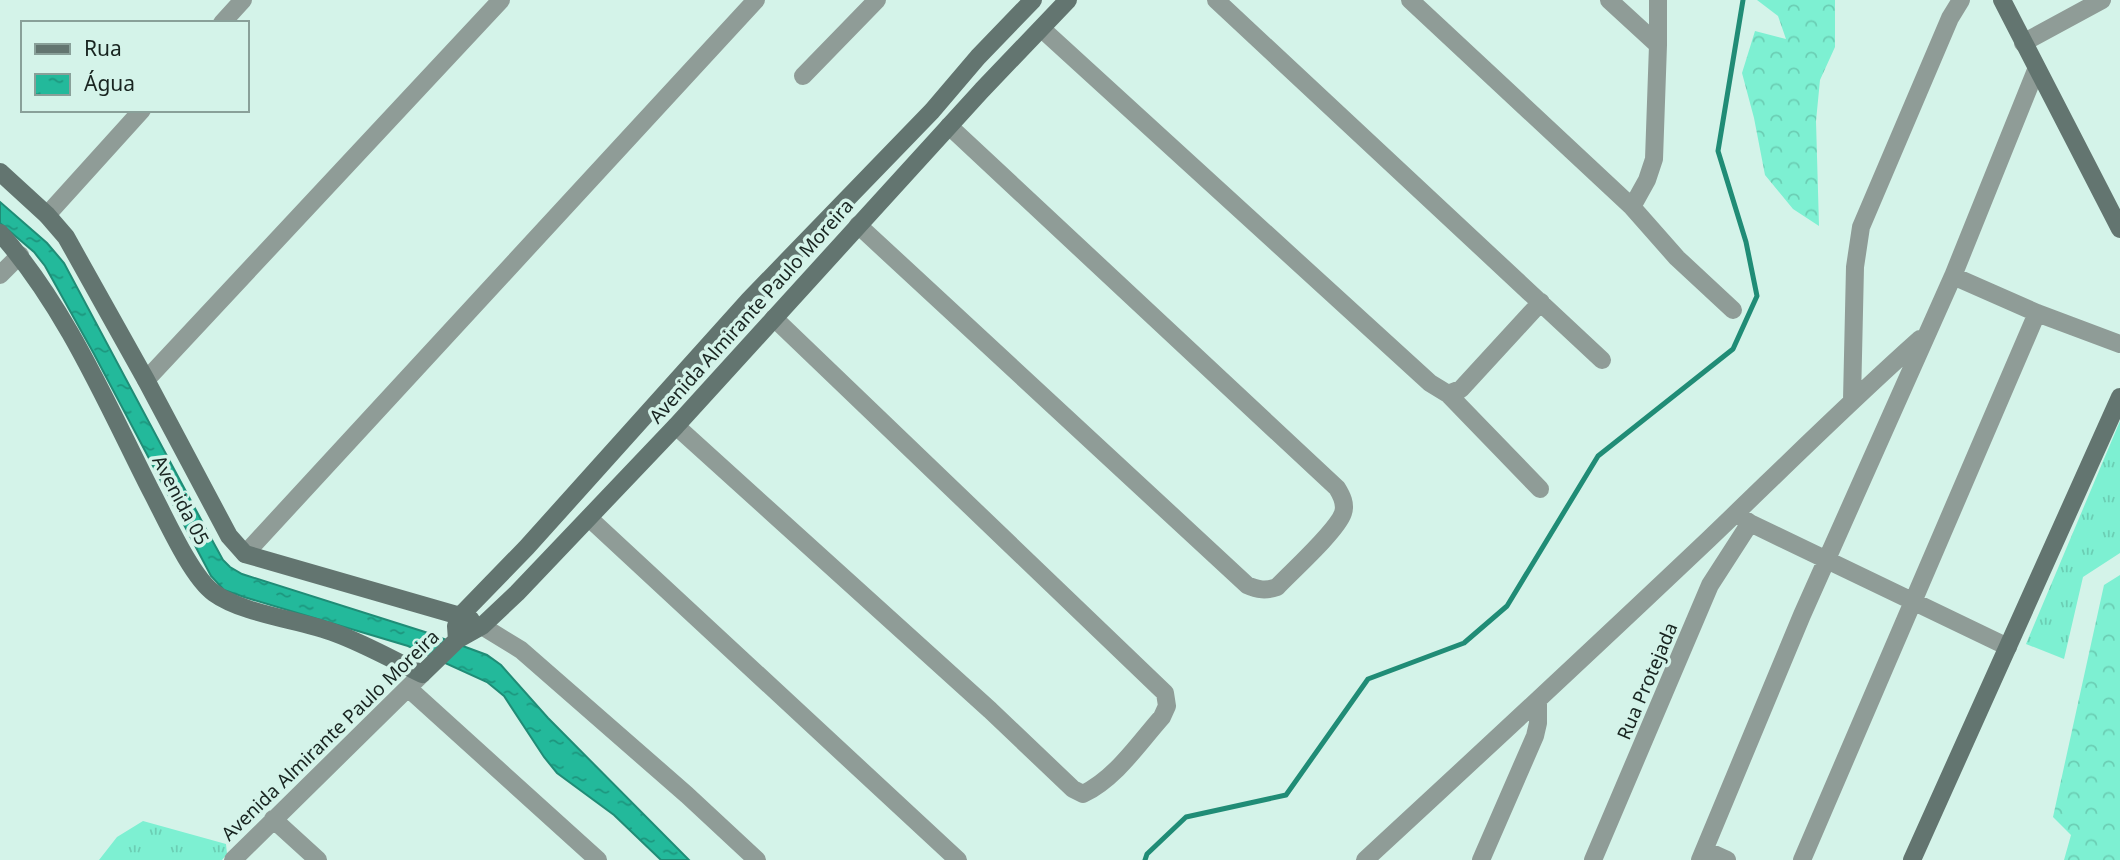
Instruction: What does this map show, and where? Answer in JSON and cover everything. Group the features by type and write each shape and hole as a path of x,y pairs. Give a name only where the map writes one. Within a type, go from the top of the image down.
{"main road":[{"name":"Avenida Almirante Paulo Moreira","path":"456,642 456,626 460,616 536,537 748,300 932,111 978,57 1033,0"},
{"name":"Avenida Almirante Paulo Moreira","path":"427,670 456,642 482,626 589,518 982,89 1068,0"},
{"path":"2002,0 2120,229"},
{"path":"0,172 47,215 66,237 229,536 245,554 460,616 482,626"},
{"name":"Avenida 05","path":"0,233 20,255 52,302 179,544 203,583 215,594 246,607 336,633 427,670"},
{"path":"1912,860 2120,397"}],"street":[{"path":"224,21 243,0"},
{"path":"146,380 501,0"},
{"path":"245,554 757,0"},
{"path":"803,76 877,0"},
{"path":"1216,0 1602,360"},
{"path":"1410,0 1632,207 1677,258 1733,310"},
{"path":"1609,0 1658,45"},
{"path":"1632,207 1647,180 1654,159 1658,0"},
{"path":"1852,400 1855,267 1861,227 1950,18 1961,0"},
{"path":"2023,43 2102,0"},
{"path":"1042,29 1420,374 1448,394 1540,489"},
{"path":"1727,860 1702,855 1826,560 1953,276 2036,70"},
{"path":"47,215 140,112"},
{"path":"858,225 1247,585 1259,590 1277,587 1338,524 1344,511 1343,498 1337,488 949,126"},
{"path":"0,275 20,255"},
{"path":"1953,276 2037,313 2120,344"},
{"path":"1448,394 1461,389 1541,302"},
{"path":"1802,860 2037,313"},
{"path":"676,426 990,710 1073,789 1083,794 1111,775 1162,717 1167,706 1165,693 774,317"},
{"path":"1365,860 1538,700 1743,518 1852,400 1926,334"},
{"path":"589,518 958,860"},
{"path":"1743,518 2008,647"},
{"name":"Rua Protejada","path":"1593,860 1710,585 1743,518"},
{"path":"482,626 522,650 757,860"},
{"name":"Avenida Almirante Paulo Moreira","path":"233,860 427,670"},
{"path":"408,688 598,860"},
{"path":"1481,860 1535,736 1538,700"},
{"path":"273,819 318,860"}],"green space":[{"path":"1757,0 1835,0 1835,47 1820,80 1816,121 1819,226 1793,209 1765,175 1742,73 1755,31 1786,39 1778,16"},
{"path":"2120,421 2120,553 2083,577 2064,659 2026,644"},
{"path":"2120,575 2120,860 2064,860 2071,835 2053,817 2104,585"},
{"path":"143,821 226,844 227,854 222,860 99,860 117,837"}],"water":[{"path":"0,202 47,243 64,263 206,529 223,560 230,567 242,574 425,632 487,655 501,665 548,718 689,860 661,860 614,815 557,773 504,696 487,682 408,646 224,590 211,576 45,266 34,252 0,223"}],"waterway":[{"path":"1145,860 1147,854 1186,817 1286,795 1368,679 1464,643 1507,606 1598,456 1733,349 1757,296 1746,242 1718,151 1743,0"}]}
